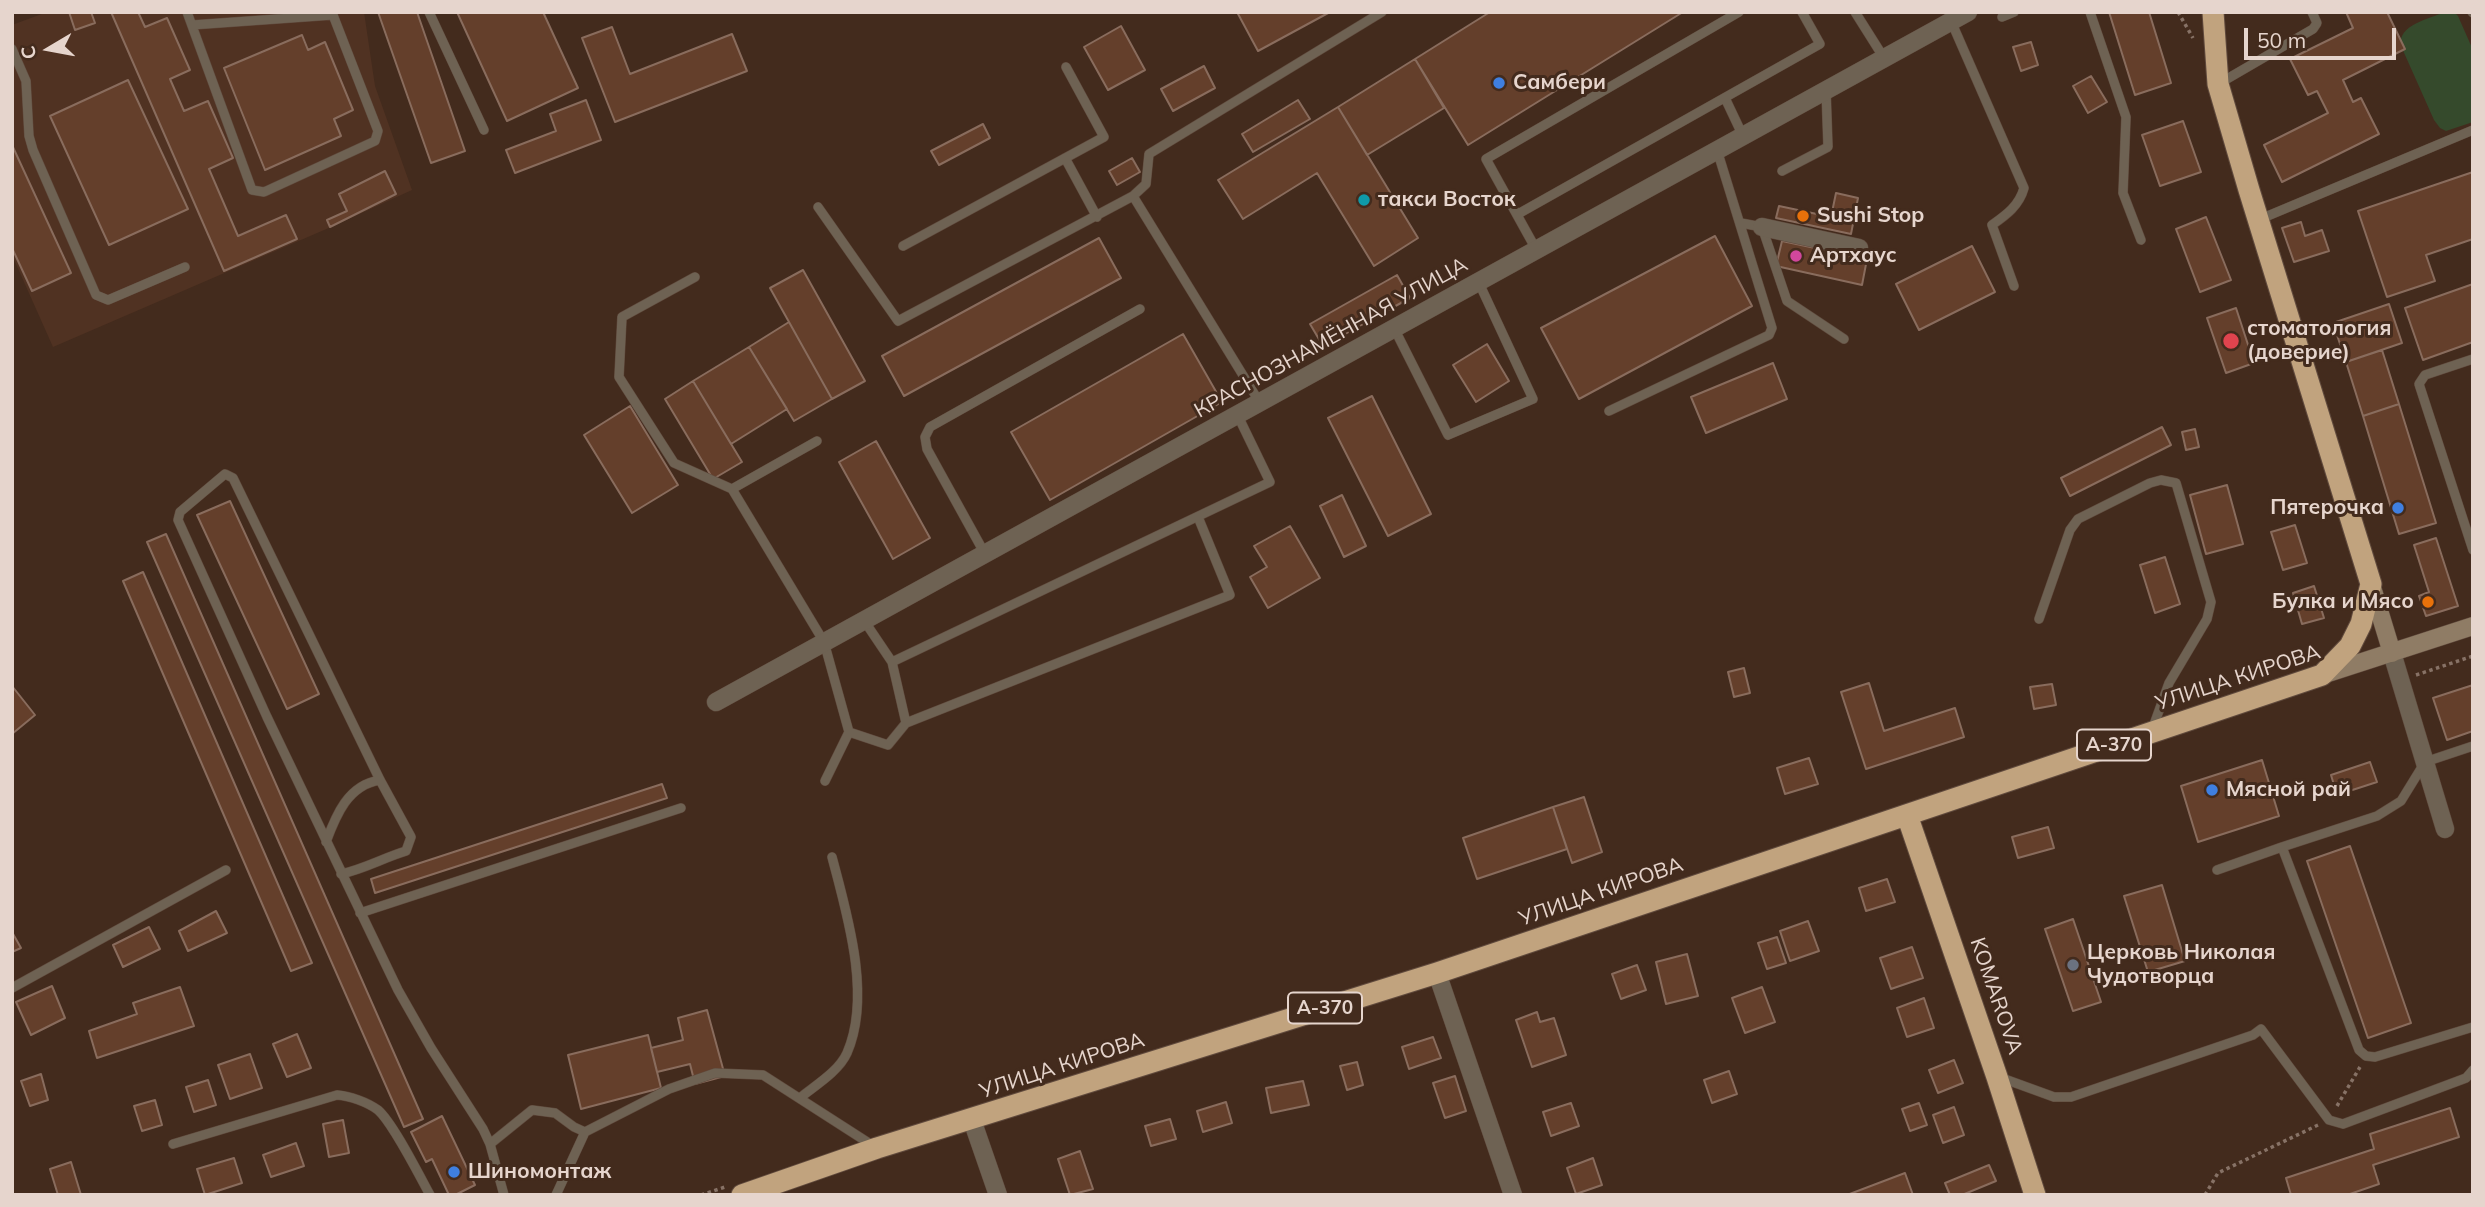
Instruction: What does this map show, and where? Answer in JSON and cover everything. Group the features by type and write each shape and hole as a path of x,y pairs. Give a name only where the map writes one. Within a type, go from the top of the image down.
{"highway":[{"path":"2210,15 2218,84 2371,584"},
{"name":"А-370","path":"2322,676 2350,646 2361,624 2371,584"},
{"name":"УЛИЦА КИРОВА","path":"746,1191 1437,973 2322,676"},
{"name":"KOMAROVA","path":"1907,815 2035,1195"}],"street":[{"name":"КРАСНОЗНАМЁННАЯ УЛИЦА","path":"716,702 1968,12"},
{"path":"1762,228 1859,248"},
{"path":"2371,584 2445,829"},
{"name":"УЛИЦА КИРОВА","path":"2322,676 2473,626"},
{"path":"1437,973 1513,1195"},
{"path":"972,1120 998,1195"}],"lane":[{"path":"187,12 191,25 252,190 264,192 375,141 378,131 333,15 191,25"},
{"path":"429,12 484,130"},
{"path":"818,206 898,321 1133,196 1146,184 1149,155 1382,12"},
{"path":"1537,251 1486,159 1739,12"},
{"path":"1518,214 1820,44 1802,12"},
{"path":"1856,12 1884,58"},
{"path":"2002,17 2014,12"},
{"path":"2090,12 2126,117 2123,192 2141,240"},
{"path":"2218,84 2313,29 2316,23 2312,12"},
{"path":"1951,22 2024,188 2021,199 2010,212 1992,225 2014,286"},
{"path":"12,49 26,81 29,136 33,150 96,295 108,300 186,267"},
{"path":"903,246 1104,137 1066,67"},
{"path":"1782,172 1828,147 1826,90"},
{"path":"1725,98 1743,136"},
{"path":"2258,220 2473,130"},
{"path":"1609,411 1769,335 1772,328 1717,150"},
{"path":"1065,158 1097,217"},
{"path":"1133,196 1259,403"},
{"path":"1741,223 1762,228 1787,301 1844,339"},
{"path":"695,277 622,317 619,377 674,463 732,489 824,642 849,733 825,781"},
{"path":"1395,330 1448,435 1533,399 1479,283"},
{"path":"985,554 926,449 925,437 930,427 1140,310"},
{"path":"2473,359 2425,375 2419,384 2473,550"},
{"path":"891,662 1270,482 1238,416"},
{"path":"732,489 817,440"},
{"path":"341,874 360,870 384,857 406,851 411,837 380,780 233,478 225,474 180,512 178,520 326,842 341,874 360,913 424,1036 490,1144 504,1195"},
{"path":"2039,620 2070,530 2078,519 2150,483 2161,480 2176,483 2211,602 2207,619 2169,683 2152,732"},
{"path":"849,733 888,745 906,723 1230,595 1198,517"},
{"path":"863,619 891,662 906,723"},
{"path":"2217,870 2378,816 2401,801 2425,762 2473,746"},
{"path":"326,842 344,802 365,782 380,780"},
{"path":"360,913 681,808"},
{"path":"2282,847 2359,1050 2366,1056 2375,1057 2473,1027"},
{"path":"801,1097 828,1076 847,1055 860,1008 850,923 832,857"},
{"path":"12,988 226,870"},
{"path":"1997,1077 2054,1097 2071,1097 2253,1035 2261,1029 2329,1120 2343,1124 2466,1078 2473,1070"},
{"path":"556,1195 585,1132 668,1089 715,1073 763,1075 877,1148"},
{"path":"173,1144 337,1095 344,1096 378,1111 395,1134 430,1195"},
{"path":"490,1144 532,1110 555,1113 585,1132"}],"path":[{"path":"2178,12 2192,35 2195,48"},
{"path":"2401,680 2473,656"},
{"path":"2205,1195 2218,1172 2329,1120 2366,1056"},
{"path":"701,1195 746,1191"}],"shaded area":[{"path":"47,12 364,12 375,86 412,190 53,347 12,255 12,25"}],"green space":[{"path":"2445,12 2454,12 2458,16 2473,50 2473,122 2446,131 2434,120 2401,46 2401,39 2409,28"}],"building":[{"path":"69,12 91,12 95,23 75,30"},
{"path":"111,12 138,12 145,27 167,18 190,70 170,79 184,111 208,101 233,158 209,169 238,236 286,215 297,239 224,271"},
{"path":"378,12 417,12 465,151 431,163"},
{"path":"457,12 543,12 578,88 507,121"},
{"path":"1237,12 1330,12 1258,51"},
{"name":"Самбери","path":"1490,12 1683,12 1468,145 1415,59"},
{"path":"2109,12 2149,12 2171,83 2135,95"},
{"path":"2346,12 2387,12 2405,49 2343,80 2353,102 2361,98 2379,134 2282,182 2264,145 2328,113 2317,91 2308,95 2290,59 2353,28"},
{"path":"1121,26 1145,70 1108,90 1084,47"},
{"path":"612,27 630,74 732,34 747,71 615,122 582,38"},
{"path":"302,35 308,50 325,42 353,110 334,119 341,136 265,170 224,68"},
{"path":"2031,42 2038,65 2021,71 2013,47"},
{"path":"1415,59 1444,108 1367,155 1338,107"},
{"path":"1204,66 1215,88 1173,111 1161,89"},
{"path":"2091,76 2107,102 2088,113 2073,86"},
{"path":"128,80 188,209 109,245 50,116"},
{"path":"586,100 601,140 515,173 506,150 556,131 550,114"},
{"path":"1298,100 1310,119 1253,152 1242,134"},
{"name":"такси Восток","path":"1338,107 1418,238 1374,266 1317,173 1243,219 1218,180"},
{"path":"2183,121 2201,172 2160,186 2142,135"},
{"path":"983,124 990,138 939,165 931,151"},
{"path":"12,145 71,273 32,291 12,248"},
{"path":"1132,158 1140,172 1117,185 1109,171"},
{"path":"385,171 396,194 330,227 327,220 347,211 339,194"},
{"path":"2473,172 2473,239 2426,255 2435,281 2387,297 2358,211"},
{"path":"1836,193 1858,198 1851,234 1776,218 1779,206 1831,217"},
{"path":"2206,217 2231,280 2200,292 2176,229"},
{"path":"2301,222 2305,236 2322,230 2329,251 2294,262 2282,228"},
{"path":"1715,236 1752,306 1579,399 1541,328"},
{"path":"1099,238 1121,278 904,396 882,356"},
{"path":"1782,241 1867,259 1862,285 1776,266"},
{"path":"1972,246 1995,292 1919,330 1896,284"},
{"path":"803,270 865,381 832,399 770,288"},
{"path":"1397,275 1410,298 1323,346 1310,324"},
{"path":"2473,284 2473,342 2423,360 2405,308"},
{"path":"2389,304 2402,343 2346,362 2333,323"},
{"path":"2236,308 2254,363 2226,373 2207,318"},
{"path":"789,322 832,399 794,421 749,347"},
{"path":"1183,334 1222,402 1050,500 1011,432"},
{"path":"1487,344 1509,381 1476,402 1453,365"},
{"path":"749,347 787,409 731,444 693,381"},
{"path":"2382,350 2399,404 2363,416 2346,362"},
{"path":"1773,363 1787,399 1706,433 1691,397"},
{"path":"693,381 742,462 713,479 665,399"},
{"path":"1372,396 1431,514 1388,536 1328,418"},
{"path":"2399,404 2436,523 2399,534 2363,416"},
{"path":"630,406 678,485 632,513 584,435"},
{"path":"2162,427 2171,445 2070,496 2061,478"},
{"path":"2195,429 2199,447 2186,450 2182,432"},
{"path":"876,441 930,538 893,559 839,462"},
{"path":"2227,485 2243,544 2206,554 2190,495"},
{"path":"1342,495 1366,546 1344,557 1320,506"},
{"path":"230,501 319,694 287,709 197,515"},
{"path":"2295,525 2307,563 2283,570 2271,532"},
{"path":"1290,526 1320,578 1268,608 1250,577 1267,567 1254,546"},
{"path":"166,534 423,1119 404,1127 147,542"},
{"path":"2436,538 2458,606 2426,616 2419,596 2429,592 2414,545"},
{"path":"2165,557 2180,604 2155,613 2140,565"},
{"path":"143,572 312,963 291,971 123,581"},
{"path":"2314,586 2324,618 2302,624 2293,593"},
{"path":"1744,668 1750,693 1734,697 1728,672"},
{"path":"1869,683 1884,731 1955,708 1964,737 1866,769 1841,692"},
{"path":"2052,684 2056,705 2034,709 2030,687"},
{"path":"2473,685 2473,731 2447,740 2433,698"},
{"path":"12,686 35,715 12,734"},
{"path":"1809,758 1818,784 1785,794 1777,768"},
{"path":"2262,760 2279,816 2198,842 2181,786"},
{"path":"2370,762 2377,782 2337,795 2331,775"},
{"path":"662,784 667,798 375,893 371,879"},
{"path":"1584,797 1602,852 1572,863 1553,807"},
{"path":"1553,807 1567,849 1477,879 1463,838"},
{"path":"2048,827 2054,848 2018,858 2012,837"},
{"path":"2350,846 2411,1023 2368,1038 2307,861"},
{"path":"1887,879 1895,902 1866,911 1859,888"},
{"path":"2162,885 2185,961 2148,972 2124,896"},
{"path":"216,911 227,933 188,951 179,931"},
{"name":"Церковь Николая Чудотворца","path":"2073,919 2101,1002 2073,1011 2045,929"},
{"path":"1808,921 1819,951 1790,961 1780,931"},
{"path":"149,927 160,949 123,967 113,945"},
{"path":"12,932 21,948 12,952"},
{"path":"1777,937 1786,963 1767,969 1758,943"},
{"path":"1912,947 1923,978 1891,989 1880,958"},
{"path":"1687,954 1698,996 1666,1004 1656,962"},
{"path":"1637,965 1646,990 1621,999 1612,974"},
{"path":"52,986 65,1018 31,1035 16,1002"},
{"path":"180,987 194,1026 97,1058 89,1031 137,1014 133,1003"},
{"path":"1762,987 1775,1022 1745,1033 1732,998"},
{"path":"1924,998 1934,1028 1907,1037 1897,1008"},
{"path":"707,1010 725,1076 695,1084 690,1064 657,1072 651,1048 683,1040 678,1018"},
{"path":"1537,1012 1540,1022 1554,1018 1566,1055 1532,1067 1516,1020"},
{"path":"297,1034 311,1068 287,1077 273,1044"},
{"path":"648,1035 661,1088 581,1109 568,1055"},
{"path":"1433,1037 1441,1058 1409,1069 1402,1047"},
{"path":"250,1054 262,1088 230,1099 218,1065"},
{"path":"1954,1060 1963,1083 1938,1093 1929,1070"},
{"path":"1357,1062 1363,1085 1347,1090 1340,1066"},
{"path":"1729,1071 1737,1094 1712,1103 1704,1080"},
{"path":"41,1074 48,1100 30,1106 21,1081"},
{"path":"1455,1076 1466,1111 1445,1118 1433,1083"},
{"path":"208,1080 216,1105 194,1112 186,1087"},
{"path":"1303,1081 1309,1105 1271,1113 1266,1088"},
{"path":"155,1100 162,1125 142,1131 134,1106"},
{"path":"1226,1102 1232,1123 1203,1132 1197,1111"},
{"path":"1571,1103 1579,1126 1551,1136 1543,1112"},
{"path":"1919,1103 1927,1125 1910,1131 1902,1109"},
{"path":"1954,1107 1964,1135 1943,1143 1933,1115"},
{"path":"2450,1108 2459,1137 2373,1165 2379,1184 2347,1195 2291,1195 2286,1178 2374,1149 2370,1134"},
{"path":"442,1116 475,1185 455,1195 449,1195 432,1159 426,1162 411,1132"},
{"path":"1170,1119 1176,1139 1151,1146 1145,1126"},
{"path":"343,1120 349,1153 329,1157 323,1124"},
{"path":"296,1143 304,1166 271,1177 263,1155"},
{"path":"1080,1151 1093,1189 1070,1195 1058,1159"},
{"path":"234,1158 242,1183 205,1195 197,1169"},
{"path":"1593,1158 1602,1185 1576,1194 1567,1168"},
{"path":"71,1162 81,1195 58,1195 50,1169"},
{"path":"1989,1165 1996,1181 1962,1195 1950,1195 1945,1183"},
{"path":"1905,1173 1913,1195 1847,1195"}],"place":[{"name":"Самбери","path":"1499,83"},
{"name":"такси Восток","path":"1364,200"},
{"name":"Sushi Stop","path":"1803,216"},
{"name":"Артхаус","path":"1796,256"},
{"name":"стоматология (доверие)","path":"2231,341"},
{"name":"Пятерочка","path":"2398,508"},
{"name":"Булка и Мясо","path":"2428,602"},
{"name":"Мясной рай","path":"2212,790"},
{"name":"Церковь Николая Чудотворца","path":"2073,965"},
{"name":"Шиномонтаж","path":"454,1172"}]}
